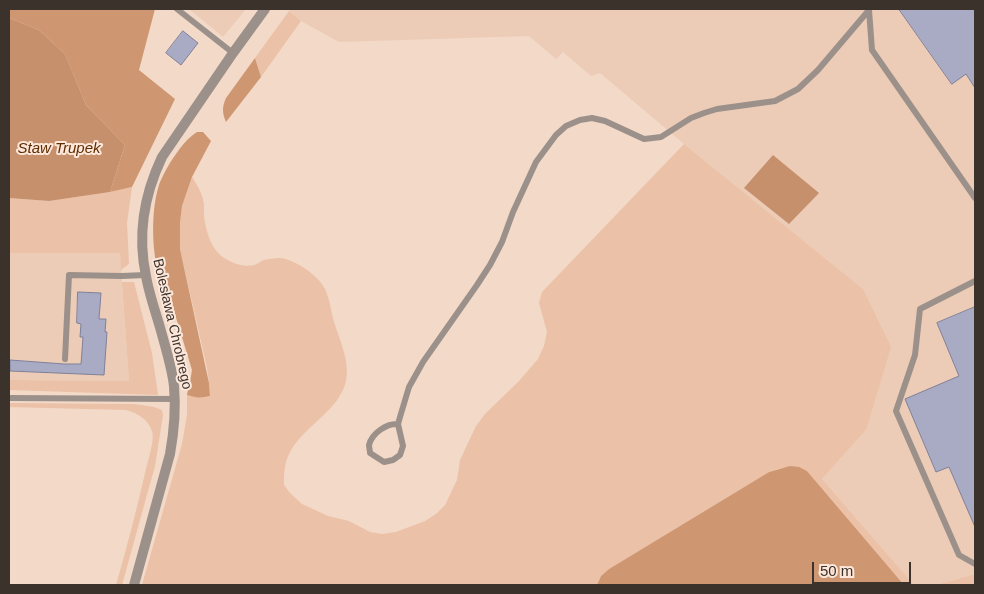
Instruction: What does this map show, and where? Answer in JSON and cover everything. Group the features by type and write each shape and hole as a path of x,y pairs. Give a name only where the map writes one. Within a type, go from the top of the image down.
{"street":[{"name":"Bolesława Chrobrego","path":"134,585 170,454 175,418 174,384 145,275 142,219 154,174 162,157 265,9"}],"lane":[{"path":"177,9 233,54"},
{"path":"869,9 872,50 975,198"},
{"path":"398,424 391,424 382,428 368,446 370,453 384,462 393,460 400,455 402,446 398,424 409,387 416,373 490,265 502,242 513,212 536,162 544,149 561,130 580,120 592,118 606,121 644,139 653,138 661,136 684,122 717,109 776,101 798,89 818,70 869,9"},
{"path":"65,359 69,275 145,275"},
{"path":"975,280 920,309 915,355 896,411 959,556 975,564"},
{"path":"9,398 175,399"}],"shaded area":[{"path":"9,9 155,9 139,70 175,99 132,187 110,192 125,145 86,105 65,54 39,30 9,18"},
{"path":"189,9 246,9 223,37"},
{"path":"291,9 975,9 975,574 936,585 914,585 822,479 866,430 863,289 684,144 600,73 591,76 563,52 556,59 529,36 339,42 301,21 289,11"},
{"path":"289,11 301,21 261,77 255,58"},
{"path":"255,58 261,77 226,122 223,110 226,98"},
{"path":"197,132 203,132 211,141 192,177 182,206 180,249 209,383 210,396 193,397 187,395 192,370 171,301 159,277 153,228 156,198 162,178 180,149"},
{"path":"684,144 863,289 891,347 866,430 822,479 914,585 904,585 807,471 792,467 769,472 609,569 601,576 597,585 142,585 182,444 187,415 187,395 193,397 210,396 207,368 180,249 182,206 192,177 200,190 203,200 208,236 219,254 231,262 245,266 279,258 292,261 318,279 325,289 346,359 346,381 342,393 335,403 307,430 291,450 285,465 284,485 302,504 328,516 349,521 370,532 382,534 396,532 425,521 445,505 457,480 460,460 476,426 485,414 519,381 538,359 544,346 547,332 539,303 542,292"},
{"path":"132,187 127,223 129,264 121,270 120,253 9,253 9,198 49,201"},
{"path":"9,253 120,253 129,381 9,380"},
{"path":"122,282 134,282 152,353 158,395 9,390 9,380 129,381"},
{"path":"9,403 134,404 162,410 163,415 155,466 122,585 116,585 153,439 148,423 142,417 126,410 9,407"},
{"path":"790,466 799,467 807,471 904,585 597,585 601,576 609,569 769,472"},
{"path":"975,574 975,585 936,585"}],"water":[{"name":"Staw Trupek","path":"9,18 39,30 65,54 86,105 125,145 110,192 49,201 9,198"},
{"path":"773,155 819,193 789,224 744,188"}],"building":[{"path":"899,9 975,9 975,88 966,74 952,84"},
{"path":"183,31 198,43 181,65 166,53"},
{"path":"78,292 101,293 99,319 106,319 105,332 107,332 104,375 10,371 10,360 81,364 83,337 80,337 81,324 77,323"},
{"path":"975,307 975,527 949,467 936,472 905,399 959,376 937,323"}]}
